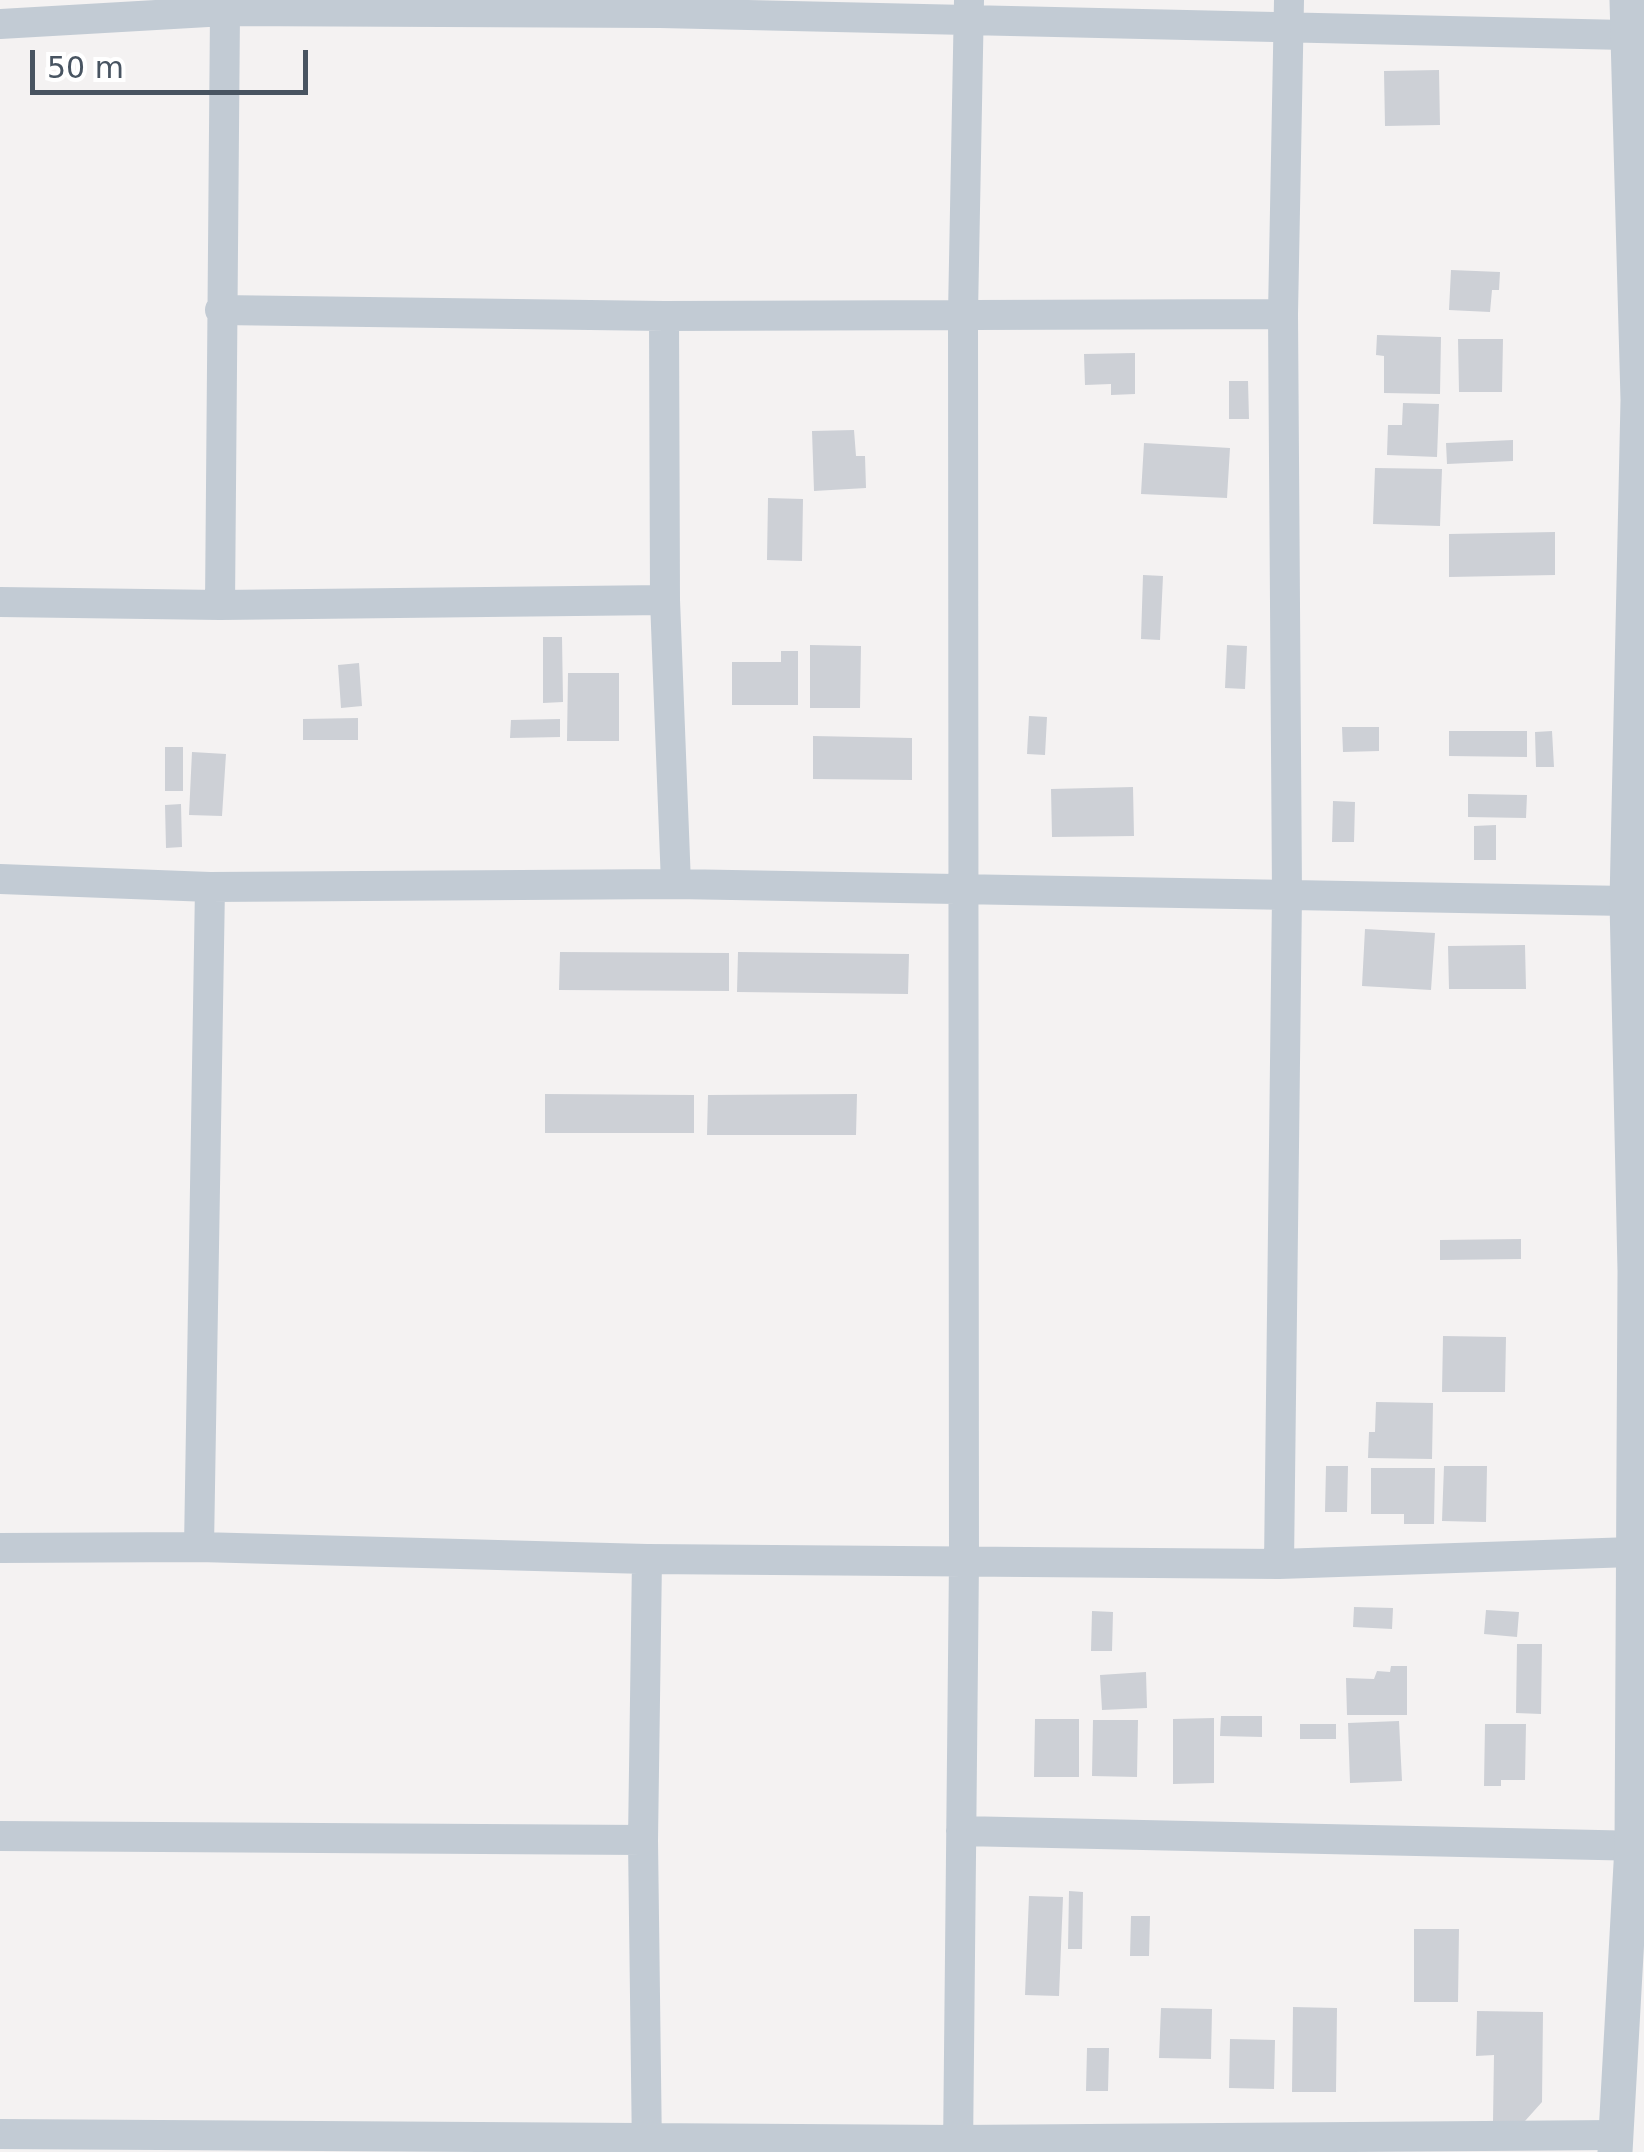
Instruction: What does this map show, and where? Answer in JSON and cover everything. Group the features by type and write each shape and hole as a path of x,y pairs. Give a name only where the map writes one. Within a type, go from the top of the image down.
{"street":[{"path":"0,2134 647,2146 1615,2144 1638,1846 1632,1552 1640,1271 1627,901 1641,400 1627,0"},
{"path":"0,24 226,11 660,6 1289,14 1626,35"},
{"path":"958,2146 964,1560 962,314 969,10"},
{"path":"220,605 226,11"},
{"path":"1279,1564 1287,895 1283,314 1289,14"},
{"path":"220,310 664,316 1283,314"},
{"path":"664,316 665,600 676,884"},
{"path":"0,602 220,605 665,600"},
{"path":"0,879 210,887 676,884 1627,901"},
{"path":"199,1548 210,887"},
{"path":"0,1548 1279,1564 1632,1552"},
{"path":"647,1559 643,1840 647,2146"},
{"path":"961,1831 1638,1846"},
{"path":"0,1836 643,1840"}],"building":[{"path":"1439,70 1440,125 1385,126 1384,71"},
{"path":"1451,270 1500,272 1499,290 1492,290 1490,312 1449,310"},
{"path":"1377,335 1441,337 1440,394 1384,393 1384,356 1376,355"},
{"path":"1458,339 1503,339 1502,392 1459,392"},
{"path":"1135,353 1135,394 1111,395 1111,384 1085,385 1084,354"},
{"path":"1229,381 1248,381 1249,419 1229,419"},
{"path":"1403,403 1439,404 1437,457 1387,455 1388,425 1402,425"},
{"path":"854,430 856,456 865,456 866,488 814,491 812,431"},
{"path":"1513,440 1513,461 1447,464 1446,443"},
{"path":"1144,443 1230,448 1227,498 1141,494"},
{"path":"1375,468 1442,469 1440,526 1373,524"},
{"path":"768,498 803,499 802,561 767,560"},
{"path":"1555,532 1555,575 1449,577 1449,534"},
{"path":"1143,575 1163,576 1160,640 1141,639"},
{"path":"543,637 562,637 563,702 543,703"},
{"path":"810,645 861,646 860,708 810,708"},
{"path":"1227,645 1247,646 1245,689 1225,688"},
{"path":"781,651 798,651 798,705 732,705 732,662 781,662"},
{"path":"359,663 362,706 341,708 338,665"},
{"path":"568,673 619,673 619,741 567,741"},
{"path":"1029,716 1047,717 1045,755 1027,754"},
{"path":"358,718 358,740 303,740 303,719"},
{"path":"560,719 560,737 510,738 511,720"},
{"path":"1342,727 1379,727 1379,751 1343,752"},
{"path":"1449,731 1527,731 1527,757 1449,756"},
{"path":"1552,731 1554,767 1536,767 1535,732"},
{"path":"813,736 912,738 912,780 813,779"},
{"path":"165,747 183,747 183,791 165,791"},
{"path":"192,752 226,754 222,816 189,815"},
{"path":"1133,787 1134,836 1052,837 1051,789"},
{"path":"1468,794 1527,795 1526,818 1468,817"},
{"path":"1333,801 1355,802 1354,842 1332,842"},
{"path":"181,804 182,847 166,848 165,805"},
{"path":"1496,825 1496,860 1474,860 1474,826"},
{"path":"1365,929 1435,933 1431,990 1362,986"},
{"path":"1525,945 1526,989 1449,989 1448,946"},
{"path":"560,952 729,953 729,991 559,990"},
{"path":"738,952 909,954 908,994 737,992"},
{"path":"545,1094 694,1095 694,1133 545,1133"},
{"path":"857,1094 856,1135 707,1135 708,1095"},
{"path":"1521,1239 1521,1259 1440,1260 1440,1240"},
{"path":"1443,1336 1506,1337 1505,1392 1442,1392"},
{"path":"1376,1402 1433,1403 1432,1459 1368,1458 1369,1432 1375,1432"},
{"path":"1326,1466 1348,1466 1347,1512 1325,1512"},
{"path":"1444,1466 1487,1466 1486,1522 1442,1521"},
{"path":"1371,1468 1435,1468 1434,1524 1404,1524 1404,1514 1371,1514"},
{"path":"1354,1607 1393,1608 1392,1629 1353,1627"},
{"path":"1486,1610 1519,1612 1517,1637 1484,1634"},
{"path":"1092,1611 1113,1612 1112,1651 1091,1651"},
{"path":"1517,1644 1542,1644 1541,1714 1516,1713"},
{"path":"1391,1666 1407,1666 1407,1715 1347,1715 1346,1678 1374,1679 1377,1671 1390,1672"},
{"path":"1146,1672 1147,1708 1102,1710 1100,1675"},
{"path":"1221,1716 1262,1716 1262,1737 1220,1736"},
{"path":"1214,1718 1214,1783 1173,1784 1173,1719"},
{"path":"1035,1719 1079,1719 1079,1777 1034,1777"},
{"path":"1093,1720 1138,1720 1137,1777 1092,1776"},
{"path":"1399,1721 1402,1781 1350,1783 1348,1723"},
{"path":"1300,1724 1336,1724 1336,1739 1300,1739"},
{"path":"1485,1724 1526,1724 1525,1780 1501,1780 1501,1786 1484,1786"},
{"path":"1069,1891 1083,1892 1082,1949 1068,1949"},
{"path":"1029,1896 1063,1897 1059,1996 1025,1995"},
{"path":"1131,1916 1150,1916 1149,1956 1130,1956"},
{"path":"1414,1929 1459,1929 1458,2002 1414,2002"},
{"path":"1293,2007 1337,2008 1336,2092 1292,2092"},
{"path":"1161,2008 1212,2009 1211,2059 1159,2058"},
{"path":"1477,2011 1543,2012 1542,2102 1525,2121 1493,2121 1494,2055 1476,2056"},
{"path":"1230,2039 1275,2040 1274,2089 1229,2088"},
{"path":"1087,2048 1109,2048 1108,2091 1086,2091"}]}
